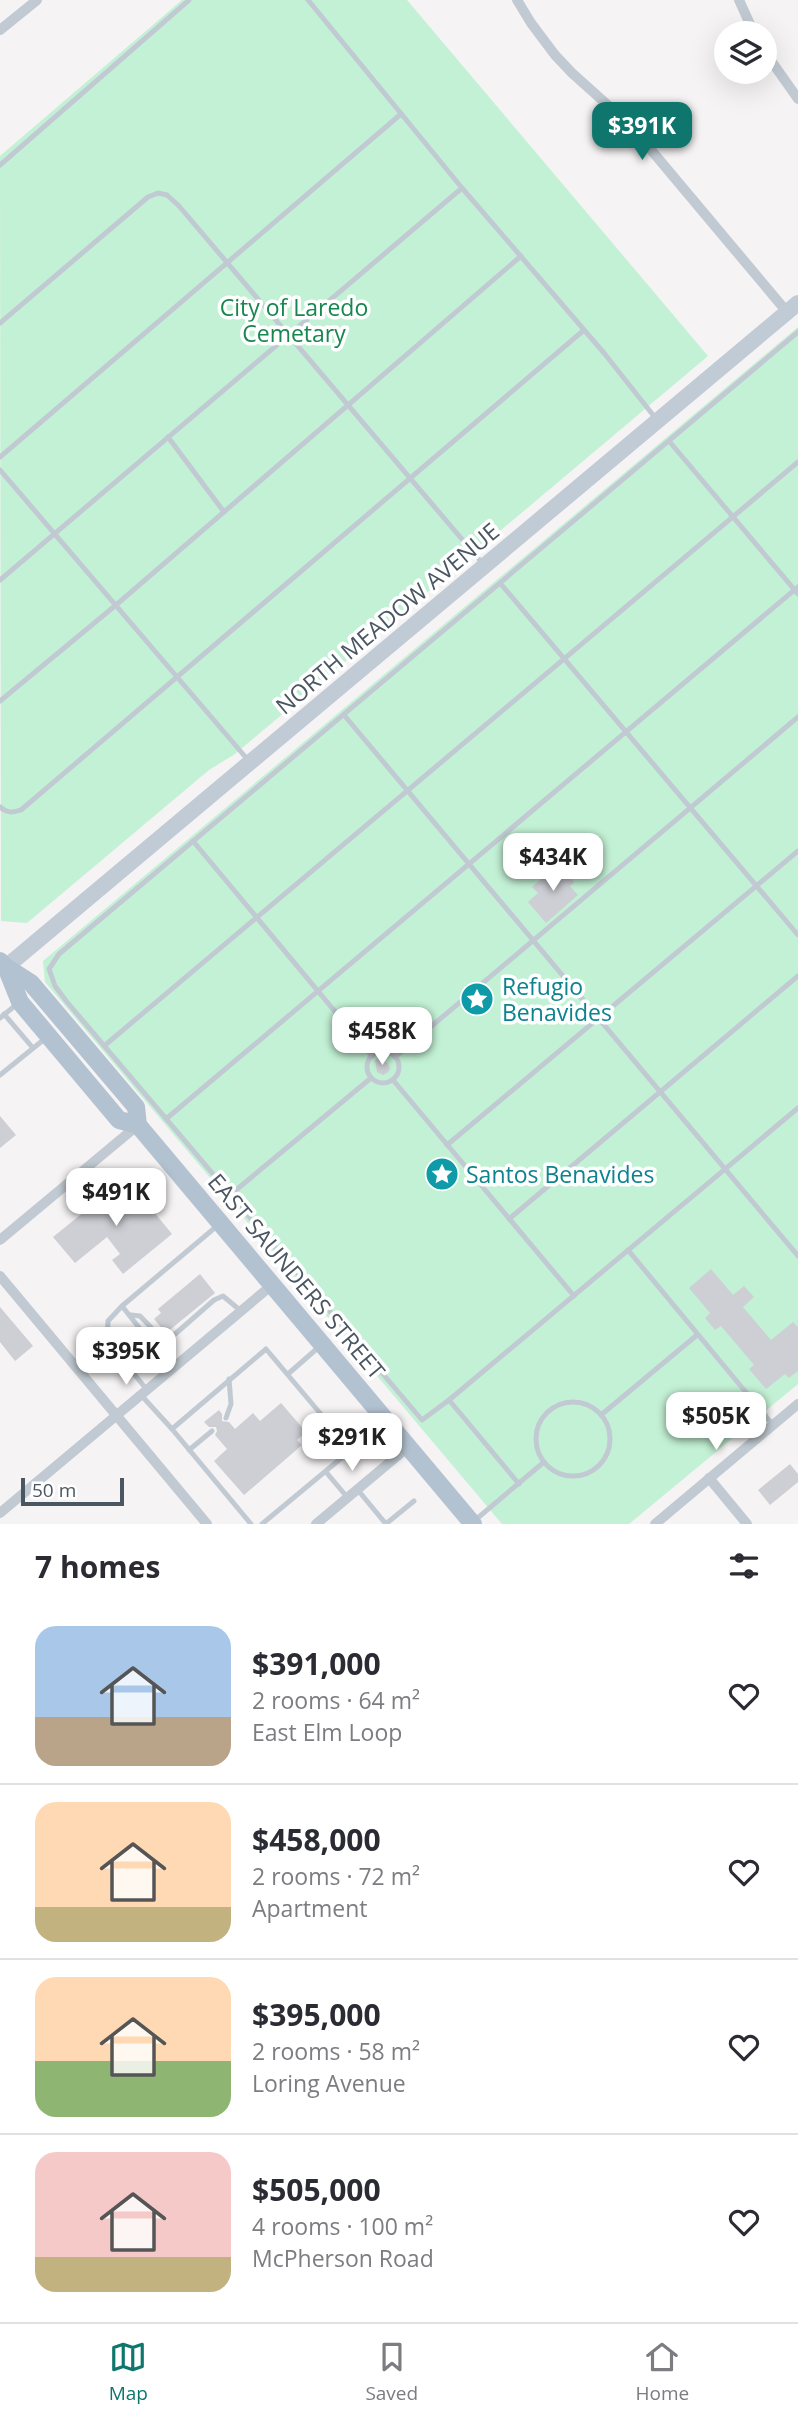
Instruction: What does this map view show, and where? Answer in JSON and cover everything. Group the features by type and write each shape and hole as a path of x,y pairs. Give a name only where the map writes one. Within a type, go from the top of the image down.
{"main road":[{"name":"NORTH MEADOW AVENUE","path":"3,964 250,762 792,307"},
{"name":"EAST SAUNDERS STREET","path":"3,964 20,1002 48,1036 120,1120 138,1125"},
{"name":"EAST SAUNDERS STREET","path":"3,964 31,984 136,1107 138,1125 473,1523"}],"street":[{"path":"0,30 37,0"},
{"path":"517,0 572,74 631,126 792,307"},
{"path":"739,0 749,21"},
{"path":"777,69 798,99"},
{"path":"0,1240 138,1125"},
{"path":"0,1276 207,1524"},
{"path":"0,1513 272,1285"},
{"path":"655,1524 798,1404"},
{"path":"316,1524 408,1447"},
{"path":"709,1478 747,1524"}],"lane":[{"path":"0,165 189,0"},
{"path":"308,0 657,421"},
{"path":"0,457 401,114"},
{"path":"0,580 462,188"},
{"path":"0,323 148,197 158,193 167,195 228,262 485,566"},
{"path":"0,701 116,605 520,256"},
{"path":"0,807 5,811 21,810 584,330"},
{"path":"798,332 193,841 53,961 49,969 55,986 104,1046 422,1420 798,1108"},
{"path":"168,437 224,512"},
{"path":"166,1119 797,590 669,441"},
{"path":"104,1046 798,462"},
{"path":"0,470 250,762"},
{"path":"500,583 798,934"},
{"path":"344,715 798,1256"},
{"path":"396,1057 798,717"},
{"path":"193,841 372,1056"},
{"path":"447,1145 798,851"},
{"path":"509,1219 798,976"},
{"path":"20,1002 2,1016 33,1048"},
{"path":"0,1073 48,1036"},
{"path":"384,1051 396,1057 399,1072 393,1080 384,1083 371,1077 367,1069 372,1056 384,1051"},
{"path":"230,1195 371,1077"},
{"path":"393,1080 573,1296"},
{"path":"220,1223 122,1306 108,1321 107,1340 172,1429 251,1524"},
{"path":"628,1250 773,1425"},
{"path":"122,1306 148,1339 157,1344 174,1335 223,1296 241,1311"},
{"path":"601,1415 697,1335"},
{"path":"288,1374 322,1345"},
{"path":"172,1429 266,1349 341,1438 345,1455 262,1524"},
{"path":"226,1418 232,1404 229,1379"},
{"path":"449,1400 519,1484"},
{"path":"578,1402 590,1406 601,1415 610,1435 605,1458 597,1467 576,1476 564,1475 544,1462 536,1439 538,1426 544,1415 554,1407 578,1402"},
{"path":"189,1450 212,1431"},
{"path":"473,1523 544,1462"},
{"path":"326,1472 347,1497"},
{"path":"357,1489 386,1524 414,1501"}],"green space":[{"name":"City of Laredo Cemetary","path":"182,0 407,0 708,356 235,754 209,770 27,923 1,921 0,156"},
{"path":"798,327 798,1384 629,1524 502,1524 45,982 43,961"}],"building":[{"path":"561,862 574,883 570,886 578,895 546,923 528,902 538,893 532,887"},
{"path":"377,1059 388,1063 390,1069 387,1073 383,1075 377,1072"},
{"path":"0,1116 16,1135 0,1148"},
{"path":"126,1178 172,1234 123,1274 112,1260 120,1254 107,1237 75,1263 53,1237"},
{"path":"711,1269 733,1295 744,1286 754,1297 743,1307 771,1340 793,1322 798,1327 798,1371 789,1378 785,1374 766,1389 749,1369 754,1365 721,1326 715,1330 705,1318 710,1313 689,1288"},
{"path":"200,1274 215,1293 166,1333 154,1319 161,1313 158,1309"},
{"path":"0,1307 33,1346 15,1361 0,1342"},
{"path":"281,1403 306,1432 297,1440 302,1445 244,1495 214,1461 227,1449 215,1435 216,1427 209,1427 204,1422 219,1410 222,1421 229,1422 235,1429 253,1413 260,1421"},
{"path":"790,1464 798,1474 798,1482 770,1505 758,1490"}],"place":[{"name":"Refugio Benavides","path":"477,999"},
{"name":"Santos Benavides","path":"442,1174"}]}
